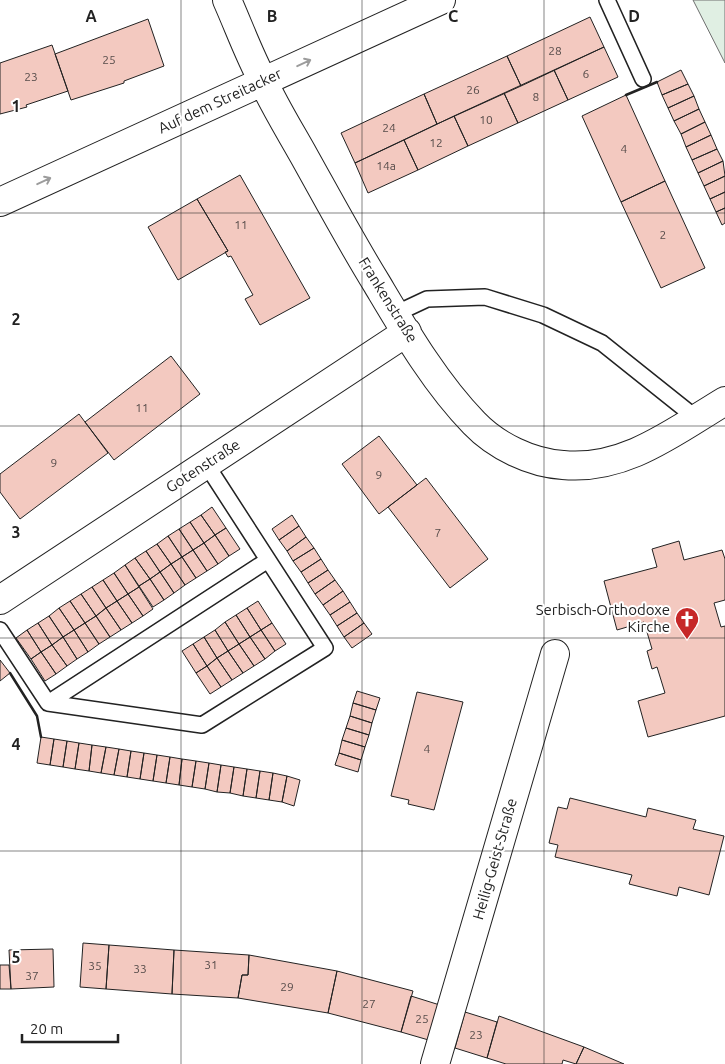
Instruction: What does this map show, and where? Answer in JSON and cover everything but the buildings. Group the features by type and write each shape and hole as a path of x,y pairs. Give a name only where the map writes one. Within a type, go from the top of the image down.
{"street":[{"name":"Frankenstraße","path":"227,0 263,82 356,249 401,323 474,424 493,439 540,462 564,466 596,465 625,458 650,446 725,401"},
{"name":"Auf dem Streitacker","path":"0,202 441,0"},
{"name":"Gotenstraße","path":"0,600 206,464 401,323"},
{"name":"Heilig-Geist-Straße","path":"436,1064 555,654"}],"lane":[{"path":"607,0 643,79"},
{"path":"401,323 427,299 485,297 543,315 602,343 696,418"},
{"path":"0,630 48,703 202,725 325,648 206,464"},
{"path":"48,703 268,560"}],"green space":[{"path":"693,0 725,0 725,63"}],"wall":[{"path":"626,95 657,82"},
{"path":"10,673 37,716 41,737"}],"place":[{"name":"Serbisch-Orthodoxe Kirche","path":"687,640"}]}
